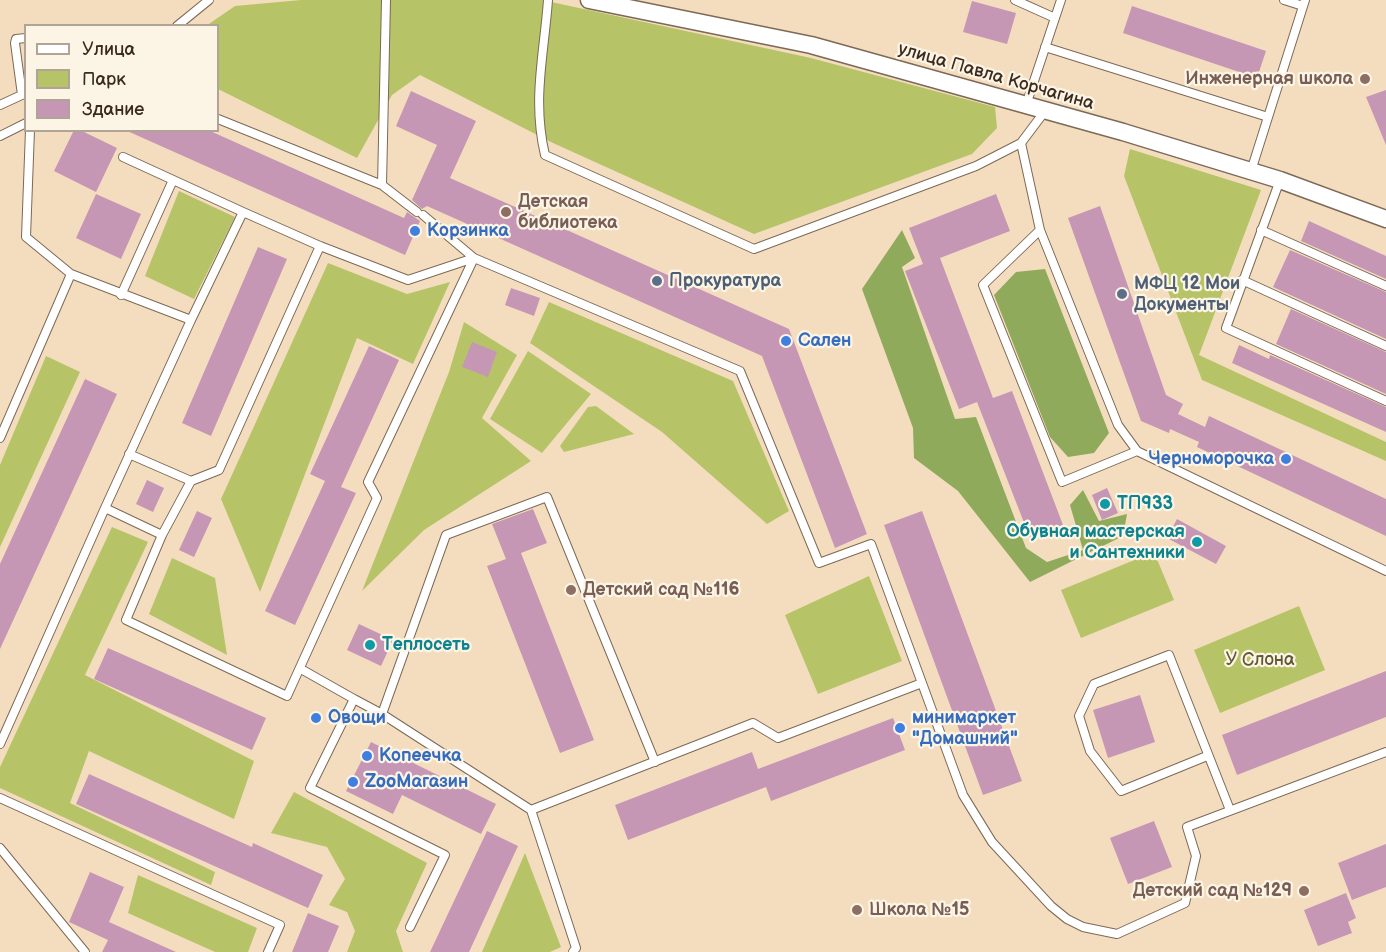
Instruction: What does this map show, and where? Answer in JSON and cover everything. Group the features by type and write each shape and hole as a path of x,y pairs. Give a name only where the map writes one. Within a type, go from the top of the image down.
{"street":[{"name":"улица Павла Корчагина","path":"589,0 811,45 1251,171 1386,219"}],"lane":[{"path":"179,24 209,0"},
{"path":"382,185 386,0"},
{"path":"548,0 539,71 538,124 544,155 754,249 976,166 1021,143 1045,111"},
{"path":"1014,0 1055,18"},
{"path":"1026,105 1061,0"},
{"path":"1251,171 1304,3 1284,0"},
{"path":"0,105 24,94 15,43 16,39 24,38"},
{"path":"1045,47 1268,117"},
{"path":"219,119 382,185 474,258 740,371 819,562 871,544 963,795 992,842 1051,906 1067,919 1083,927 1118,933 1185,903 1196,856 1187,827 1386,752"},
{"path":"0,136 24,124"},
{"path":"30,132 26,237 71,274 191,320"},
{"path":"1021,143 1040,230 1118,425 1137,452 1386,571"},
{"path":"123,157 320,246 408,280 474,258"},
{"path":"121,295 173,180"},
{"path":"1280,180 1226,328 1386,401"},
{"path":"0,744 129,454 243,212"},
{"path":"1040,230 983,285 1062,482 1137,452"},
{"path":"1261,230 1386,286"},
{"path":"320,246 219,470 191,481 162,535 126,620 287,696 377,498 368,482 474,258"},
{"path":"0,438 2,424 71,274"},
{"path":"1242,280 1386,346"},
{"path":"129,454 191,481"},
{"path":"382,714 446,535 548,497 655,762"},
{"path":"105,508 162,535"},
{"path":"1207,756 1121,791 1090,751 1079,716 1094,684 1169,655 1230,810"},
{"path":"301,669 382,714 531,810 576,948 573,952"},
{"path":"531,810 753,723 778,738 922,683"},
{"path":"354,699 310,788 445,855 410,927"},
{"path":"0,798 280,925 268,952"},
{"path":"0,848 85,952"}],"green space":[{"path":"301,0 542,0 811,58 995,107 997,128 972,154 754,234 553,143 420,75 392,95 357,158 219,89 219,24 209,24 235,6"},
{"path":"1130,149 1261,190 1199,355 1386,442 1386,461 1202,380 1124,176"},
{"path":"179,191 235,217 194,299 145,276"},
{"path":"902,230 915,258 902,267 955,419 976,417 1026,548 1047,562 1083,550 1070,505 1083,490 1099,521 1127,514 1123,536 1030,582 958,491 914,458 913,428 862,289"},
{"path":"328,263 407,294 450,282 413,364 357,338 260,592 221,499"},
{"path":"1045,269 1109,433 1094,453 1068,457 1050,437 994,295 1016,272"},
{"path":"549,302 733,381 789,511 767,524 662,432 530,343"},
{"path":"464,322 517,355 482,418 531,461 424,530 362,591 449,372"},
{"path":"528,351 591,394 542,453 490,419"},
{"path":"46,356 80,372 0,547 0,465"},
{"path":"596,406 634,434 564,452 560,446 588,407"},
{"path":"112,527 148,542 85,675 254,761 234,819 89,751 70,803 215,872 211,885 0,788 0,767"},
{"path":"1154,552 1174,600 1081,638 1061,590"},
{"path":"172,558 215,578 227,655 149,614"},
{"path":"869,576 902,661 818,694 785,615"},
{"name":"У Слона","path":"1299,606 1325,670 1220,713 1194,650"},
{"path":"294,792 427,863 396,931 403,952 347,952 355,931 347,912 329,905 345,879 327,847 271,833"},
{"path":"525,853 561,947 550,952 482,952"},
{"path":"138,875 257,928 248,952 215,952 128,913"}],"building":[{"path":"972,1 1016,13 1007,44 963,32"},
{"path":"1132,6 1266,51 1257,78 1123,33"},
{"path":"1386,90 1386,145 1366,97"},
{"path":"411,91 476,121 450,178 789,329 867,534 835,548 762,356 427,206 422,209 412,200 437,145 396,126"},
{"path":"73,132 84,132 117,148 96,192 54,171"},
{"path":"129,132 212,132 404,218 407,212 420,221 405,255"},
{"path":"96,194 141,214 121,259 76,238"},
{"path":"996,194 1010,231 940,258 993,398 1012,391 1063,525 1030,538 977,402 959,409 905,271 923,264 909,228"},
{"path":"1100,206 1166,395 1183,404 1178,414 1205,427 1209,416 1386,499 1386,536 1197,447 1199,442 1170,429 1169,433 1141,421 1068,218"},
{"path":"1309,221 1386,256 1386,279 1301,241"},
{"path":"258,247 287,259 211,436 182,423"},
{"path":"1290,250 1386,292 1386,339 1273,287"},
{"path":"511,288 540,298 534,316 505,305"},
{"path":"1291,309 1386,352 1386,394 1276,344"},
{"path":"472,342 497,352 488,377 462,367"},
{"path":"1239,345 1269,359 1270,355 1386,407 1386,432 1232,363"},
{"path":"369,346 399,360 341,487 356,493 295,625 265,611 325,481 310,474"},
{"path":"85,379 117,394 0,649 0,564"},
{"path":"147,480 164,488 153,512 136,504"},
{"name":"ТП933","path":"1107,488 1118,513 1102,520 1092,495"},
{"path":"533,509 547,543 521,553 594,740 560,753 487,566 506,559 492,524"},
{"path":"197,511 212,518 194,557 179,550"},
{"path":"922,511 1022,781 983,795 884,525"},
{"name":"Обувная мастерская и Сантехники","path":"1177,519 1226,546 1216,564 1167,538"},
{"name":"Теплосеть","path":"359,624 393,640 381,666 347,650"},
{"path":"108,648 266,718 252,750 94,679"},
{"path":"1386,671 1386,717 1237,775 1222,735"},
{"path":"1140,695 1155,742 1108,758 1093,710"},
{"path":"893,718 905,750 771,801 766,787 628,840 615,805 752,752 758,769"},
{"path":"371,742 496,804 481,834 402,795 393,814 346,791"},
{"path":"89,774 252,847 253,843 323,875 308,908 76,804"},
{"path":"1154,821 1172,867 1128,884 1110,838"},
{"path":"487,831 518,846 469,952 430,952"},
{"path":"1386,844 1386,887 1352,900 1338,863"},
{"path":"90,872 124,887 109,922 176,952 102,952 108,940 69,922"},
{"path":"1346,893 1356,918 1348,922 1352,933 1318,946 1304,910"},
{"path":"308,913 339,926 328,952 292,952"}],"place":[{"name":"Инженерная школа","path":"1365,79"},
{"name":"Детская библиотека","path":"506,212"},
{"name":"Корзинка","path":"415,231"},
{"name":"Прокуратура","path":"657,281"},
{"name":"МФЦ 12 Мои Документы","path":"1122,294"},
{"name":"Сален","path":"786,341"},
{"name":"Черноморочка","path":"1286,459"},
{"name":"ТП933","path":"1105,504"},
{"name":"Обувная мастерская и Сантехники","path":"1197,542"},
{"name":"Детский сад №116","path":"571,590"},
{"name":"Теплосеть","path":"370,645"},
{"name":"Овощи","path":"316,718"},
{"name":"минимаркет \"Домашний\"","path":"900,728"},
{"name":"Копеечка","path":"367,756"},
{"name":"ZooМагазин","path":"353,782"},
{"name":"Детский сад №129","path":"1304,891"},
{"name":"Школа №15","path":"857,910"}]}
